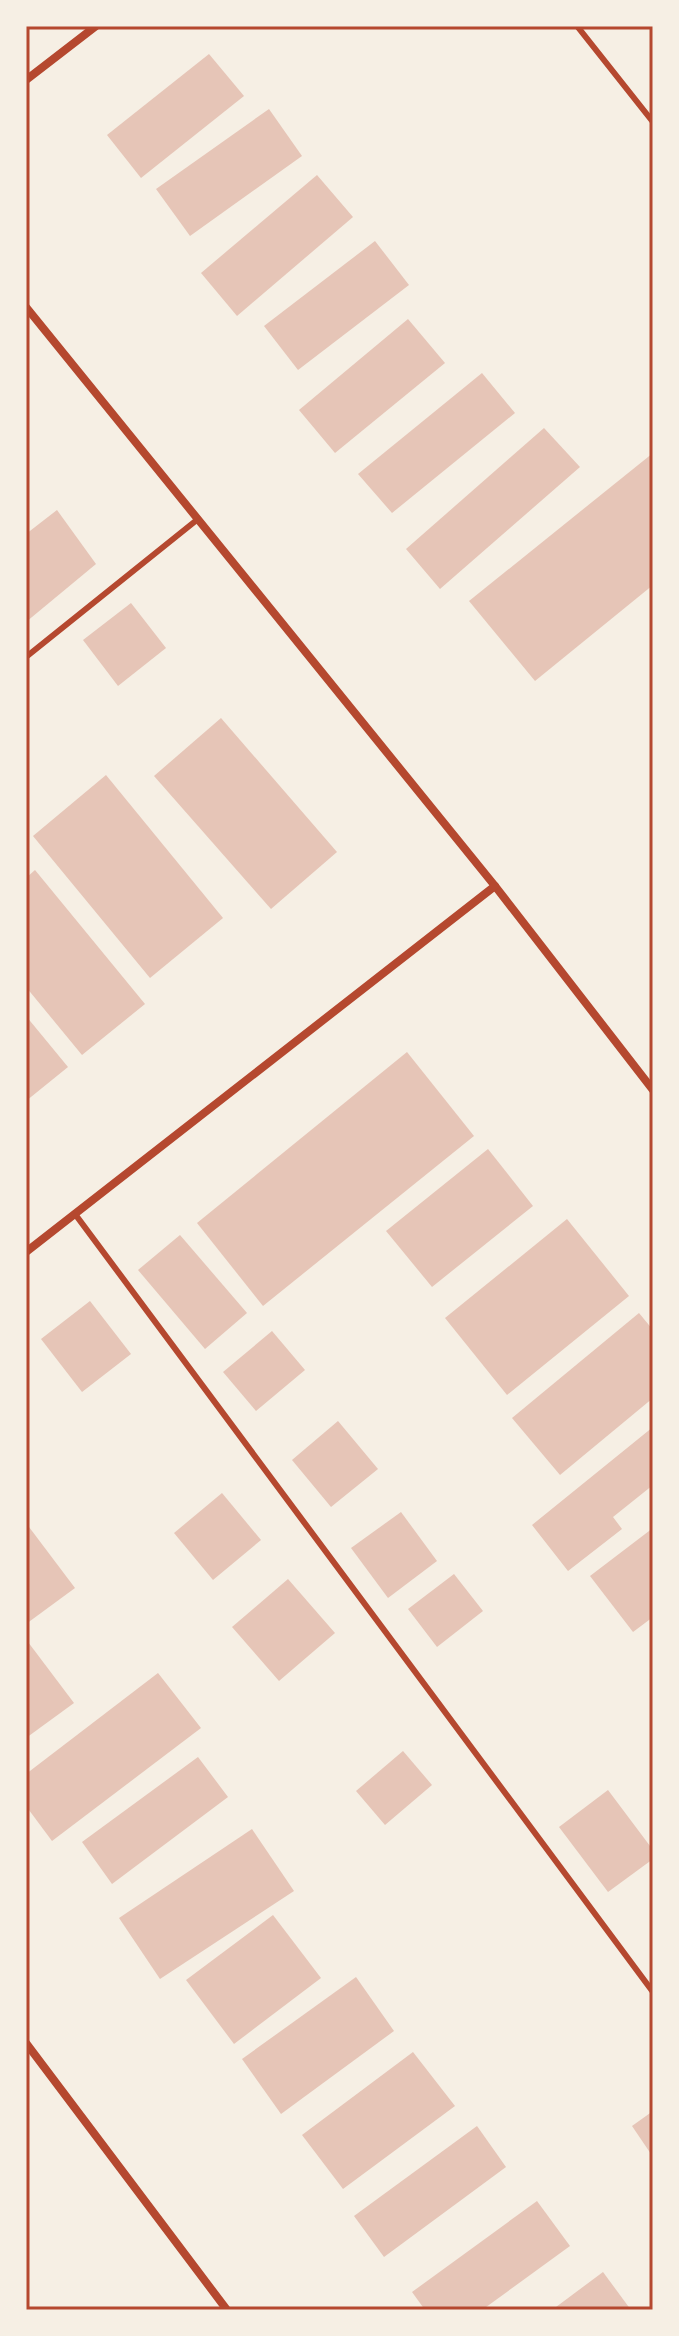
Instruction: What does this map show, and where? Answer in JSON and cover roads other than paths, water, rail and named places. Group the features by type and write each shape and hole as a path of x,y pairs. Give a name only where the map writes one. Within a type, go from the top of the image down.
{"street":[{"path":"26,80 96,26"},
{"path":"26,307 495,886 653,1090"},
{"path":"26,1252 495,886"},
{"path":"26,2043 227,2310"}],"lane":[{"path":"577,26 653,122"},
{"path":"26,657 198,519"},
{"path":"75,1214 653,1992"}]}
